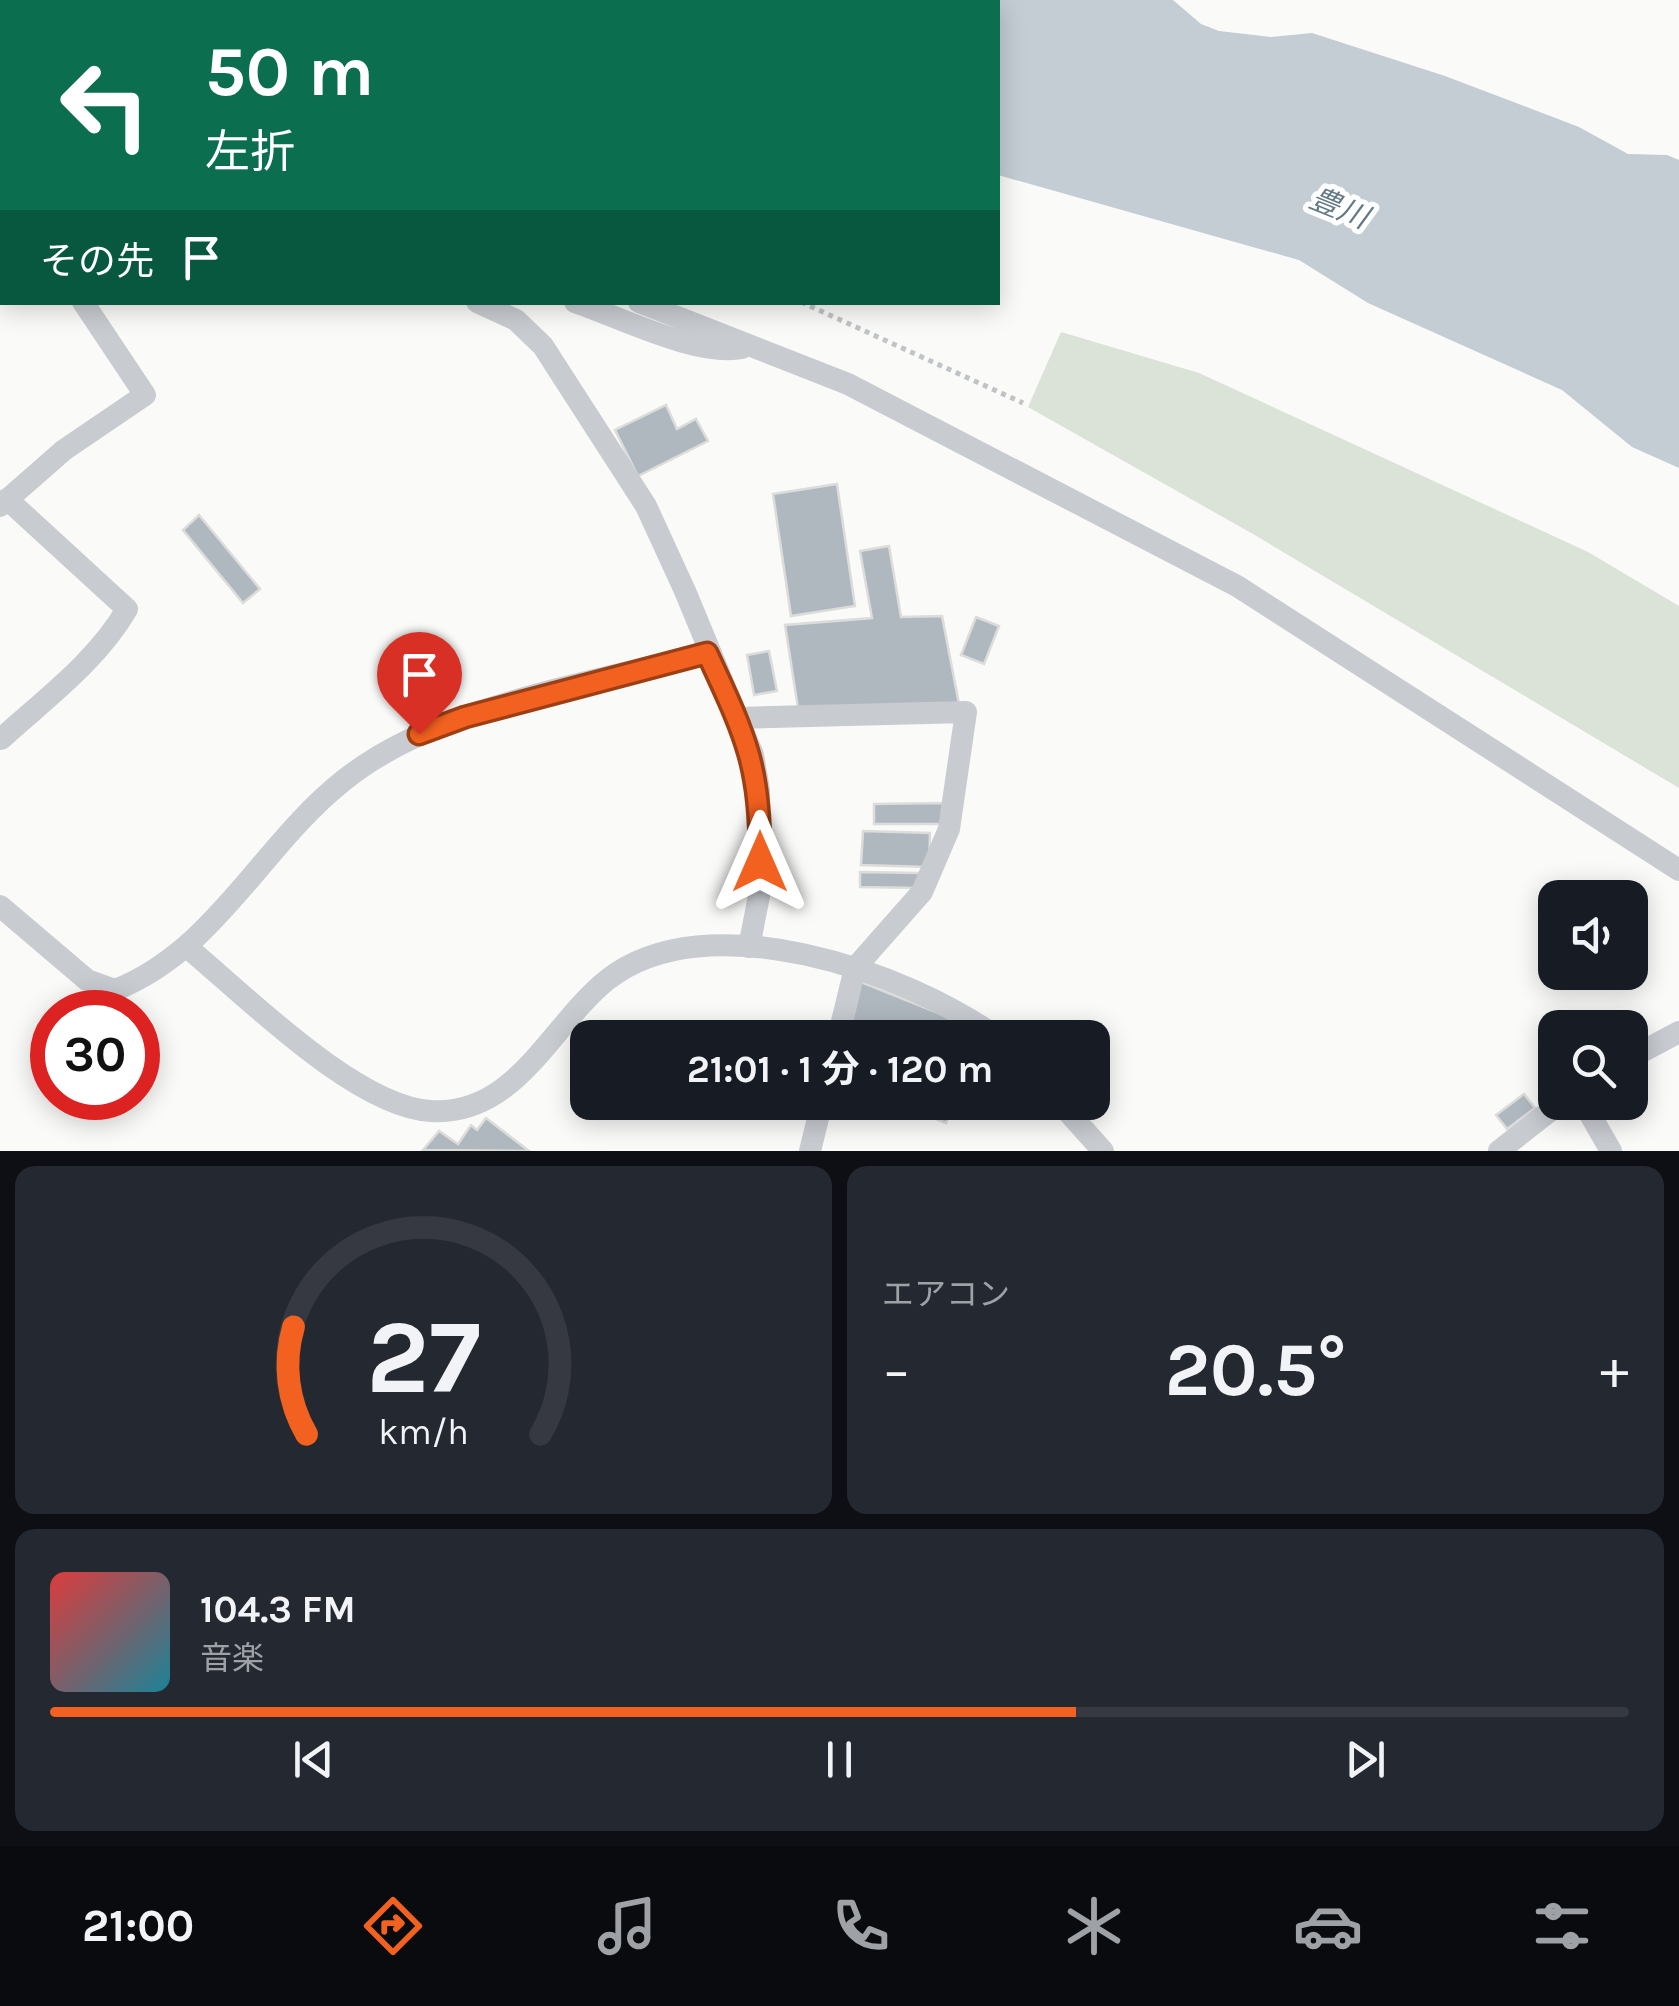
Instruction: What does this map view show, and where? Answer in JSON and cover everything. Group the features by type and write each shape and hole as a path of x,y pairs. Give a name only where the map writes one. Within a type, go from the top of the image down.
{"street":[{"path":"0,737 67,680 115,630 127,609 4,503 64,450 145,395 86,305"},
{"path":"484,305 516,320 543,346 646,506 738,718 760,790 759,896 749,947"},
{"path":"584,305 695,344 726,351 750,346"},
{"path":"647,305 848,384 1237,586 1679,870"},
{"path":"0,906 100,988 115,990 188,948 313,806 379,754 465,717 707,653"},
{"path":"738,718 966,712 949,829 929,876 909,908 855,968 842,1020"},
{"path":"188,948 313,1053 384,1099 433,1112 464,1109 500,1094 594,992 647,955 672,949 749,947 855,968 962,1011 974,1020"},
{"path":"1648,1048 1679,1032"},
{"path":"810,1151 818,1120"},
{"path":"1075,1120 1103,1151"},
{"path":"1498,1151 1538,1120"},
{"path":"1593,1120 1611,1151"}],"path":[{"path":"808,305 1023,403"}],"shaded area":[{"path":"1061,332 1199,373 1588,552 1679,606 1679,788 1253,534 1028,407"}],"water":[{"name":"豊川","path":"1000,0 1173,0 1201,24 1219,31 1271,37 1312,33 1445,76 1579,127 1628,154 1667,155 1679,160 1679,468 1632,447 1562,390 1368,303 1299,260 1000,176"}],"building":[{"path":"666,405 677,429 696,419 708,441 638,476 615,430"},
{"path":"837,484 855,606 791,616 773,494"},
{"path":"199,515 260,589 243,603 183,530"},
{"path":"889,546 901,617 942,616 959,704 798,708 785,625 872,618 860,551"},
{"path":"976,617 999,626 984,664 961,655"},
{"path":"769,651 777,691 754,695 747,655"},
{"path":"943,803 943,824 874,824 874,804"},
{"path":"863,831 930,833 929,867 861,865"},
{"path":"860,872 919,873 919,888 860,887"},
{"path":"861,982 956,1020 852,1020"},
{"path":"1524,1094 1535,1108 1507,1129 1496,1115"},
{"path":"486,1118 529,1151 423,1150 439,1131 458,1144 471,1125 477,1130"}],"route":[{"path":"419,734 465,717 707,653 752,755 760,790 760,862"}]}
